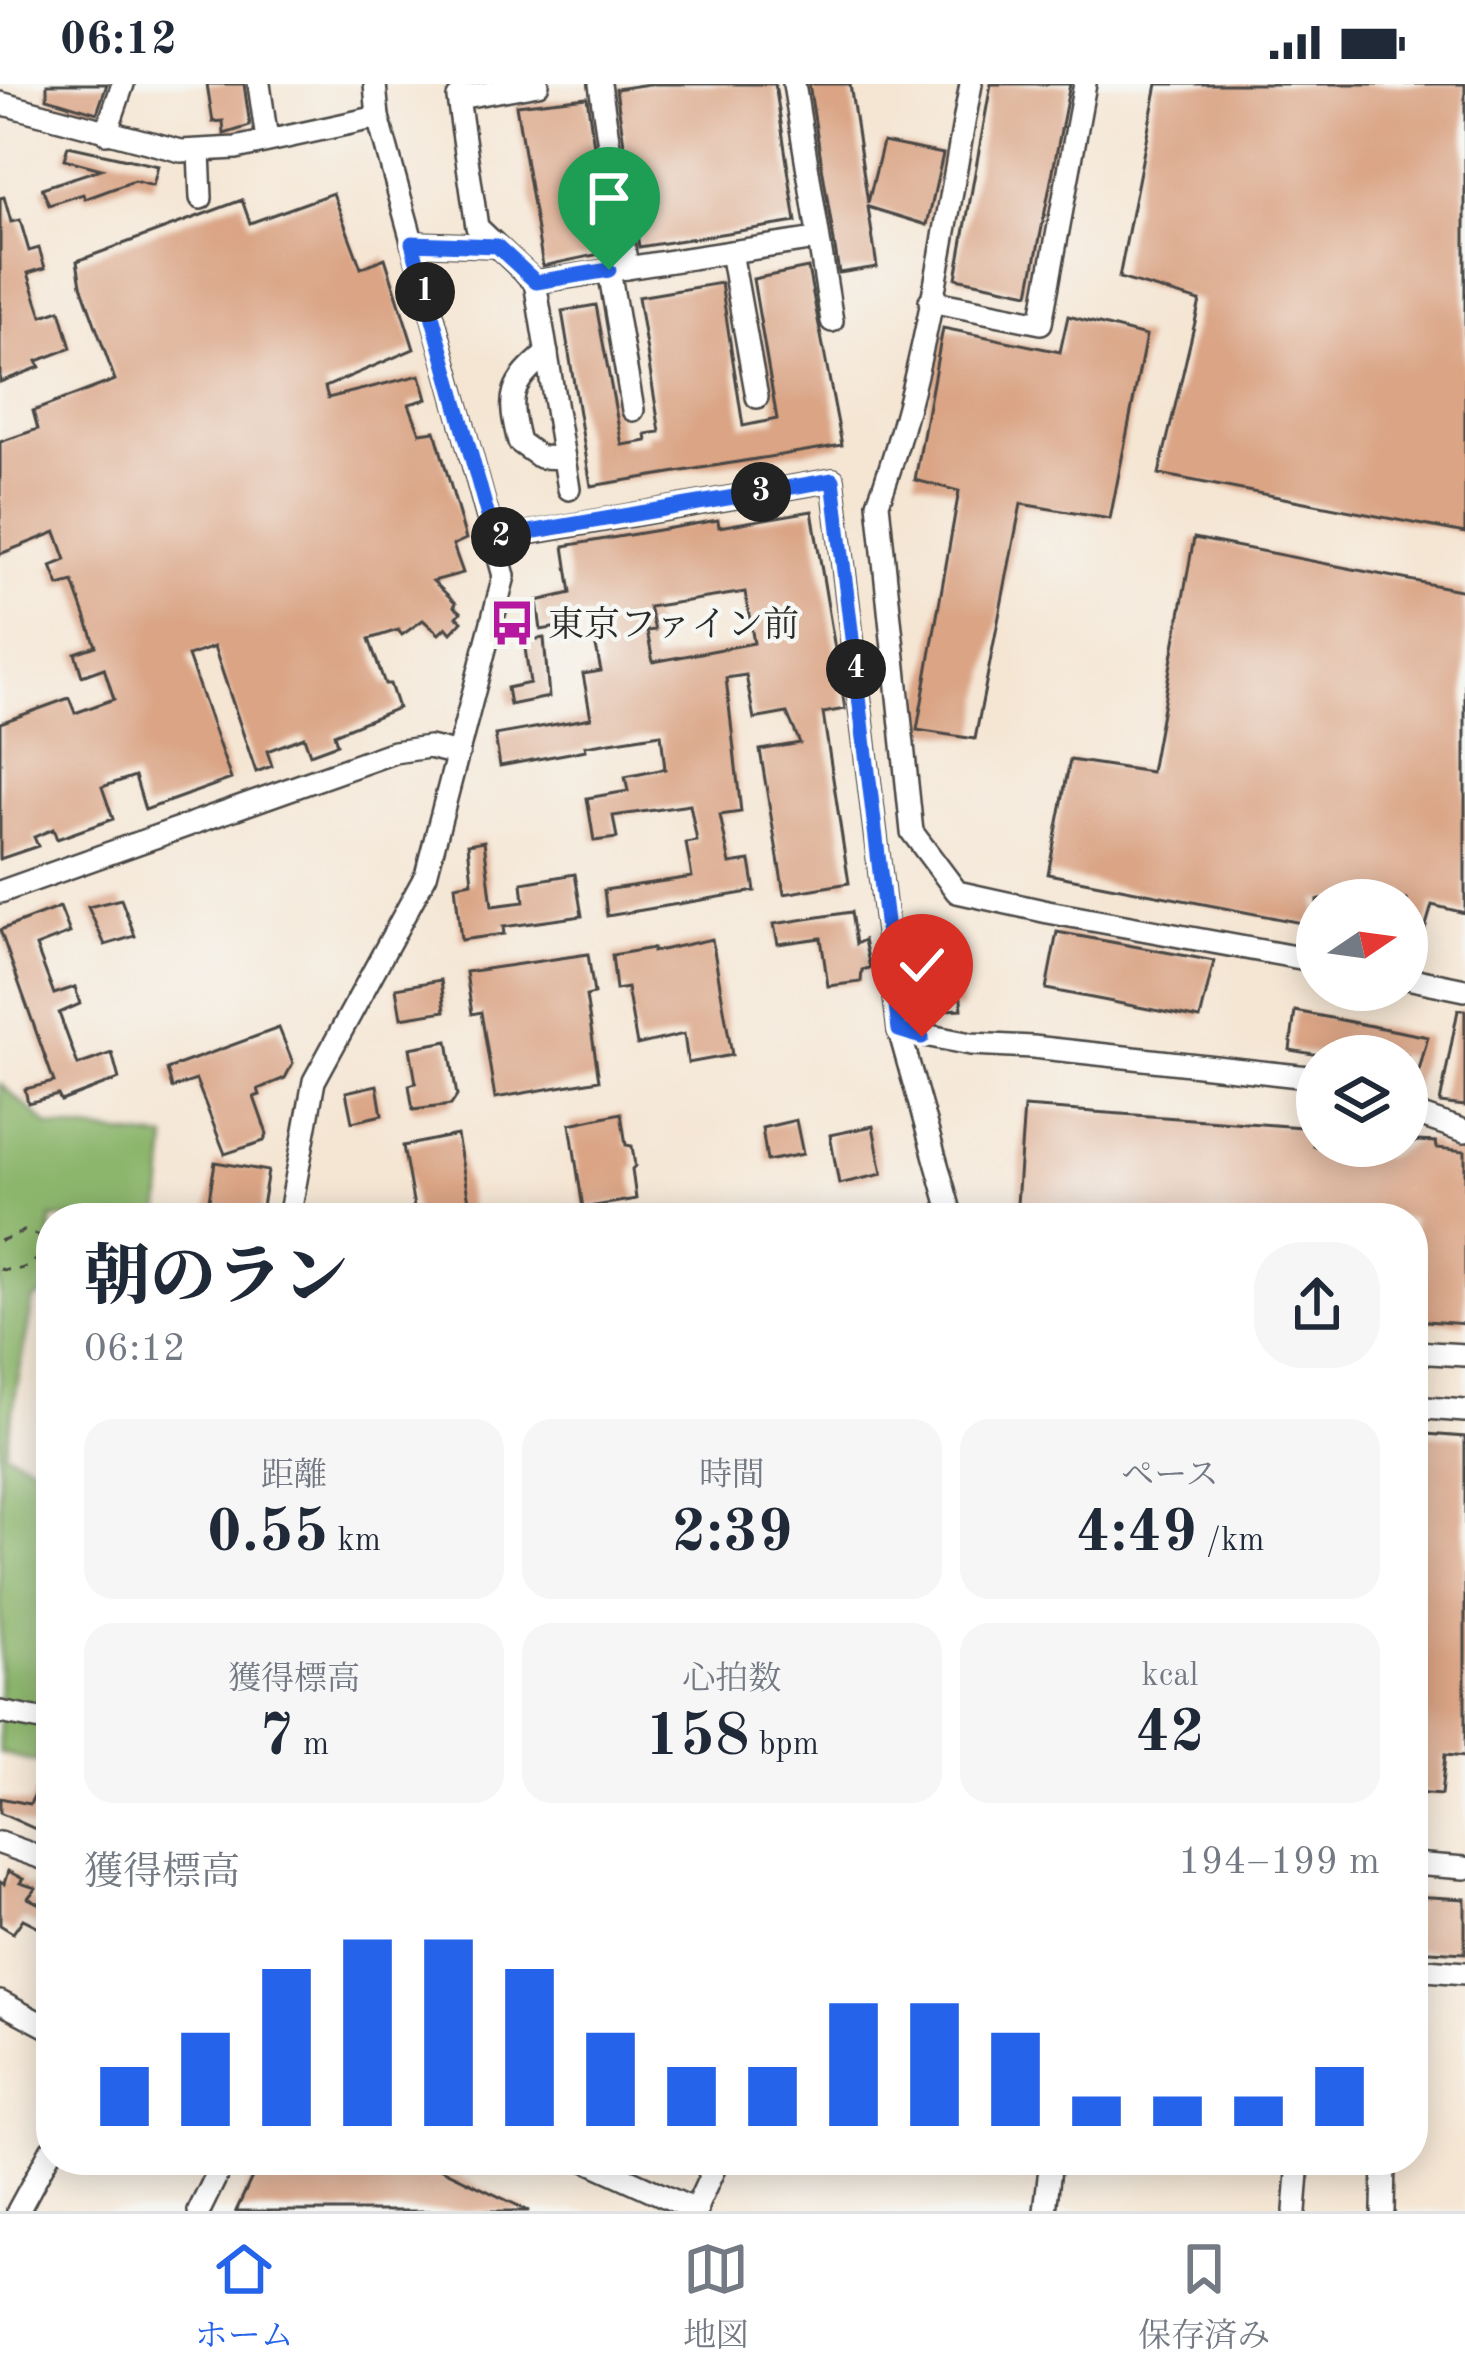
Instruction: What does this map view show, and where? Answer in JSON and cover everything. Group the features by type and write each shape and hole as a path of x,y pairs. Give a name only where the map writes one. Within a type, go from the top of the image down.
{"street":[{"path":"106,133 122,84"},
{"path":"259,84 267,140"},
{"path":"292,1203 314,1081 426,874 504,576 378,117 375,84"},
{"path":"538,84 450,91 477,227 536,282 569,489"},
{"path":"600,84 633,410"},
{"path":"794,84 832,321"},
{"path":"971,84 930,301 896,453 878,502 913,832 957,892 1296,957"},
{"path":"930,301 1042,323 1085,84"},
{"path":"0,103 106,133 199,152 378,117"},
{"path":"199,152 201,198"},
{"path":"536,282 817,238"},
{"path":"412,243 497,246"},
{"path":"731,252 757,397"},
{"path":"547,353 518,377 510,407 519,442 540,457 564,458"},
{"path":"494,538 833,480 899,1030 948,1203"},
{"path":"0,892 394,752 429,747 458,754"},
{"path":"1428,982 1465,990"},
{"path":"899,1030 971,1044 1296,1076"},
{"path":"1428,1118 1465,1131"},
{"path":"1428,1353 1465,1355"},
{"path":"1428,1408 1465,1411"},
{"path":"0,1712 36,1719"},
{"path":"0,1843 36,1856"},
{"path":"1428,1865 1465,1868"},
{"path":"1428,1970 1465,1973"},
{"path":"0,2002 36,2022"},
{"path":"18,2211 37,2175"},
{"path":"199,2211 217,2175"},
{"path":"618,2175 696,2211 712,2175"},
{"path":"1045,2211 1049,2175"},
{"path":"1295,2211 1298,2175"},
{"path":"1382,2211 1383,2175"}],"path":[{"path":"0,1241 23,1231 36,1235"},
{"path":"0,1269 16,1272 36,1263"}],"green space":[{"path":"0,1084 49,1126 167,1139 161,1203 36,1203 36,1298 5,1452 36,1468 36,1762 0,1753"}],"building":[{"path":"47,84 107,84 97,113 47,98"},
{"path":"207,84 244,84 250,126 224,134 223,121 213,122"},
{"path":"649,84 775,84 796,222 639,247 616,89"},
{"path":"809,84 850,84 868,203 883,142 943,154 927,225 868,207 877,267 839,273"},
{"path":"991,84 1070,84 1029,293 956,278"},
{"path":"1157,84 1465,84 1465,533 1159,474 1200,301 1119,278"},
{"path":"587,97 609,252 543,266 516,105"},
{"path":"68,146 158,166 153,186 134,181 85,199 83,194 49,205 42,188 101,169 64,159"},
{"path":"333,193 361,268 385,258 414,349 325,387 328,398 420,375 427,399 409,404 420,433 435,431 466,539 453,545 463,573 433,581 456,603 462,621 451,633 446,627 439,634 423,620 402,635 398,630 369,639 398,708 334,734 337,744 310,754 304,737 267,751 272,766 256,772 214,647 188,656 231,779 145,810 135,776 102,787 113,819 57,839 53,829 34,837 38,846 0,859 0,723 69,698 75,713 114,699 104,668 82,676 75,653 96,646 73,582 59,586 51,566 66,560 56,532 0,554 0,442 38,429 33,411 115,380 77,261 242,200 250,223"},
{"path":"4,197 11,222 20,220 29,251 39,248 45,268 28,273 42,316 60,310 71,348 37,361 40,367 0,382 0,198"},
{"path":"808,268 842,445 591,486 562,311 596,305 622,445 647,441 646,434 660,432 638,297 721,283 743,426 777,419 753,279"},
{"path":"1068,316 1146,336 1110,519 1021,504 975,739 917,730 959,491 915,480 943,328 1060,352"},
{"path":"812,511 845,709 823,713 849,883 784,894 760,750 800,743 787,713 754,719 746,675 726,678 741,812 720,815 730,864 750,861 755,891 607,916 604,890 692,877 686,843 697,841 690,805 613,816 617,838 594,841 587,798 628,791 625,777 665,769 661,734 500,766 495,735 591,718 583,674 601,671 590,617 557,622 558,627 541,630 537,601 571,593 564,546 718,520 719,527","holes":["745,592 754,643 653,662 647,631 655,630 649,607"]},
{"path":"1194,538 1465,591 1465,913 1432,905 1428,919 1428,879 1296,879 1296,922 1048,874 1070,760 1151,772"},
{"path":"544,638 549,697 510,705 507,688 530,683 524,641"},
{"path":"484,841 492,906 524,902 522,883 575,874 582,916 503,927 504,934 461,940 455,885 472,882 468,844"},
{"path":"121,899 135,936 105,945 88,907"},
{"path":"60,907 70,933 36,946 54,994 75,987 80,1004 59,1013 78,1065 112,1053 119,1079 61,1101 58,1095 28,1103 25,1089 54,1082 0,930"},
{"path":"851,912 856,944 864,940 870,968 862,970 861,982 828,986 821,938 778,944 774,924"},
{"path":"1057,932 1214,961 1200,1019 1046,989"},
{"path":"712,939 732,1055 688,1063 684,1034 637,1045 627,988 616,990 612,955"},
{"path":"588,954 594,994 586,996 599,1080 495,1098 481,1012 472,1014 466,972"},
{"path":"956,956 962,1009 926,1011 922,960"},
{"path":"441,980 445,1011 401,1018 396,988"},
{"path":"1458,1010 1465,1010 1465,1106 1440,1103"},
{"path":"1295,1011 1418,1035 1296,1035 1296,1051 1290,1050"},
{"path":"279,1028 293,1063 285,1078 258,1089 260,1095 254,1097 267,1134 264,1141 225,1154 196,1080 172,1088 167,1069"},
{"path":"448,1041 457,1096 451,1105 413,1110 409,1085 416,1083 410,1048"},
{"path":"377,1085 382,1115 352,1122 346,1092"},
{"path":"1024,1107 1296,1127 1296,1167 1428,1167 1428,1142 1436,1142 1437,1148 1465,1151 1465,1324 1428,1321 1428,1203 1017,1203"},
{"path":"621,1113 626,1145 632,1146 636,1199 582,1203 570,1124"},
{"path":"796,1120 803,1154 767,1161 762,1128"},
{"path":"873,1126 882,1174 839,1184 830,1135"},
{"path":"457,1135 469,1203 413,1203 403,1146"},
{"path":"215,1162 268,1171 263,1203 208,1203"},
{"path":"1428,1434 1465,1437 1465,1757 1445,1755 1441,1795 1428,1794"},
{"path":"36,1792 36,1829 0,1813 0,1798 30,1804"},
{"path":"8,1871 23,1879 20,1883 36,1888 28,1898 36,1902 36,1926 23,1919 13,1933 0,1925 0,1882 4,1884"},
{"path":"1428,1897 1465,1899 1465,1953 1428,1951"},
{"path":"253,2175 454,2175 529,2211 236,2211"}],"place":[{"name":"東京ファイン前","path":"512,623"}],"route":[{"path":"609,270 536,282 497,246 412,243 494,538 833,480 899,1030 922,1037"}]}
